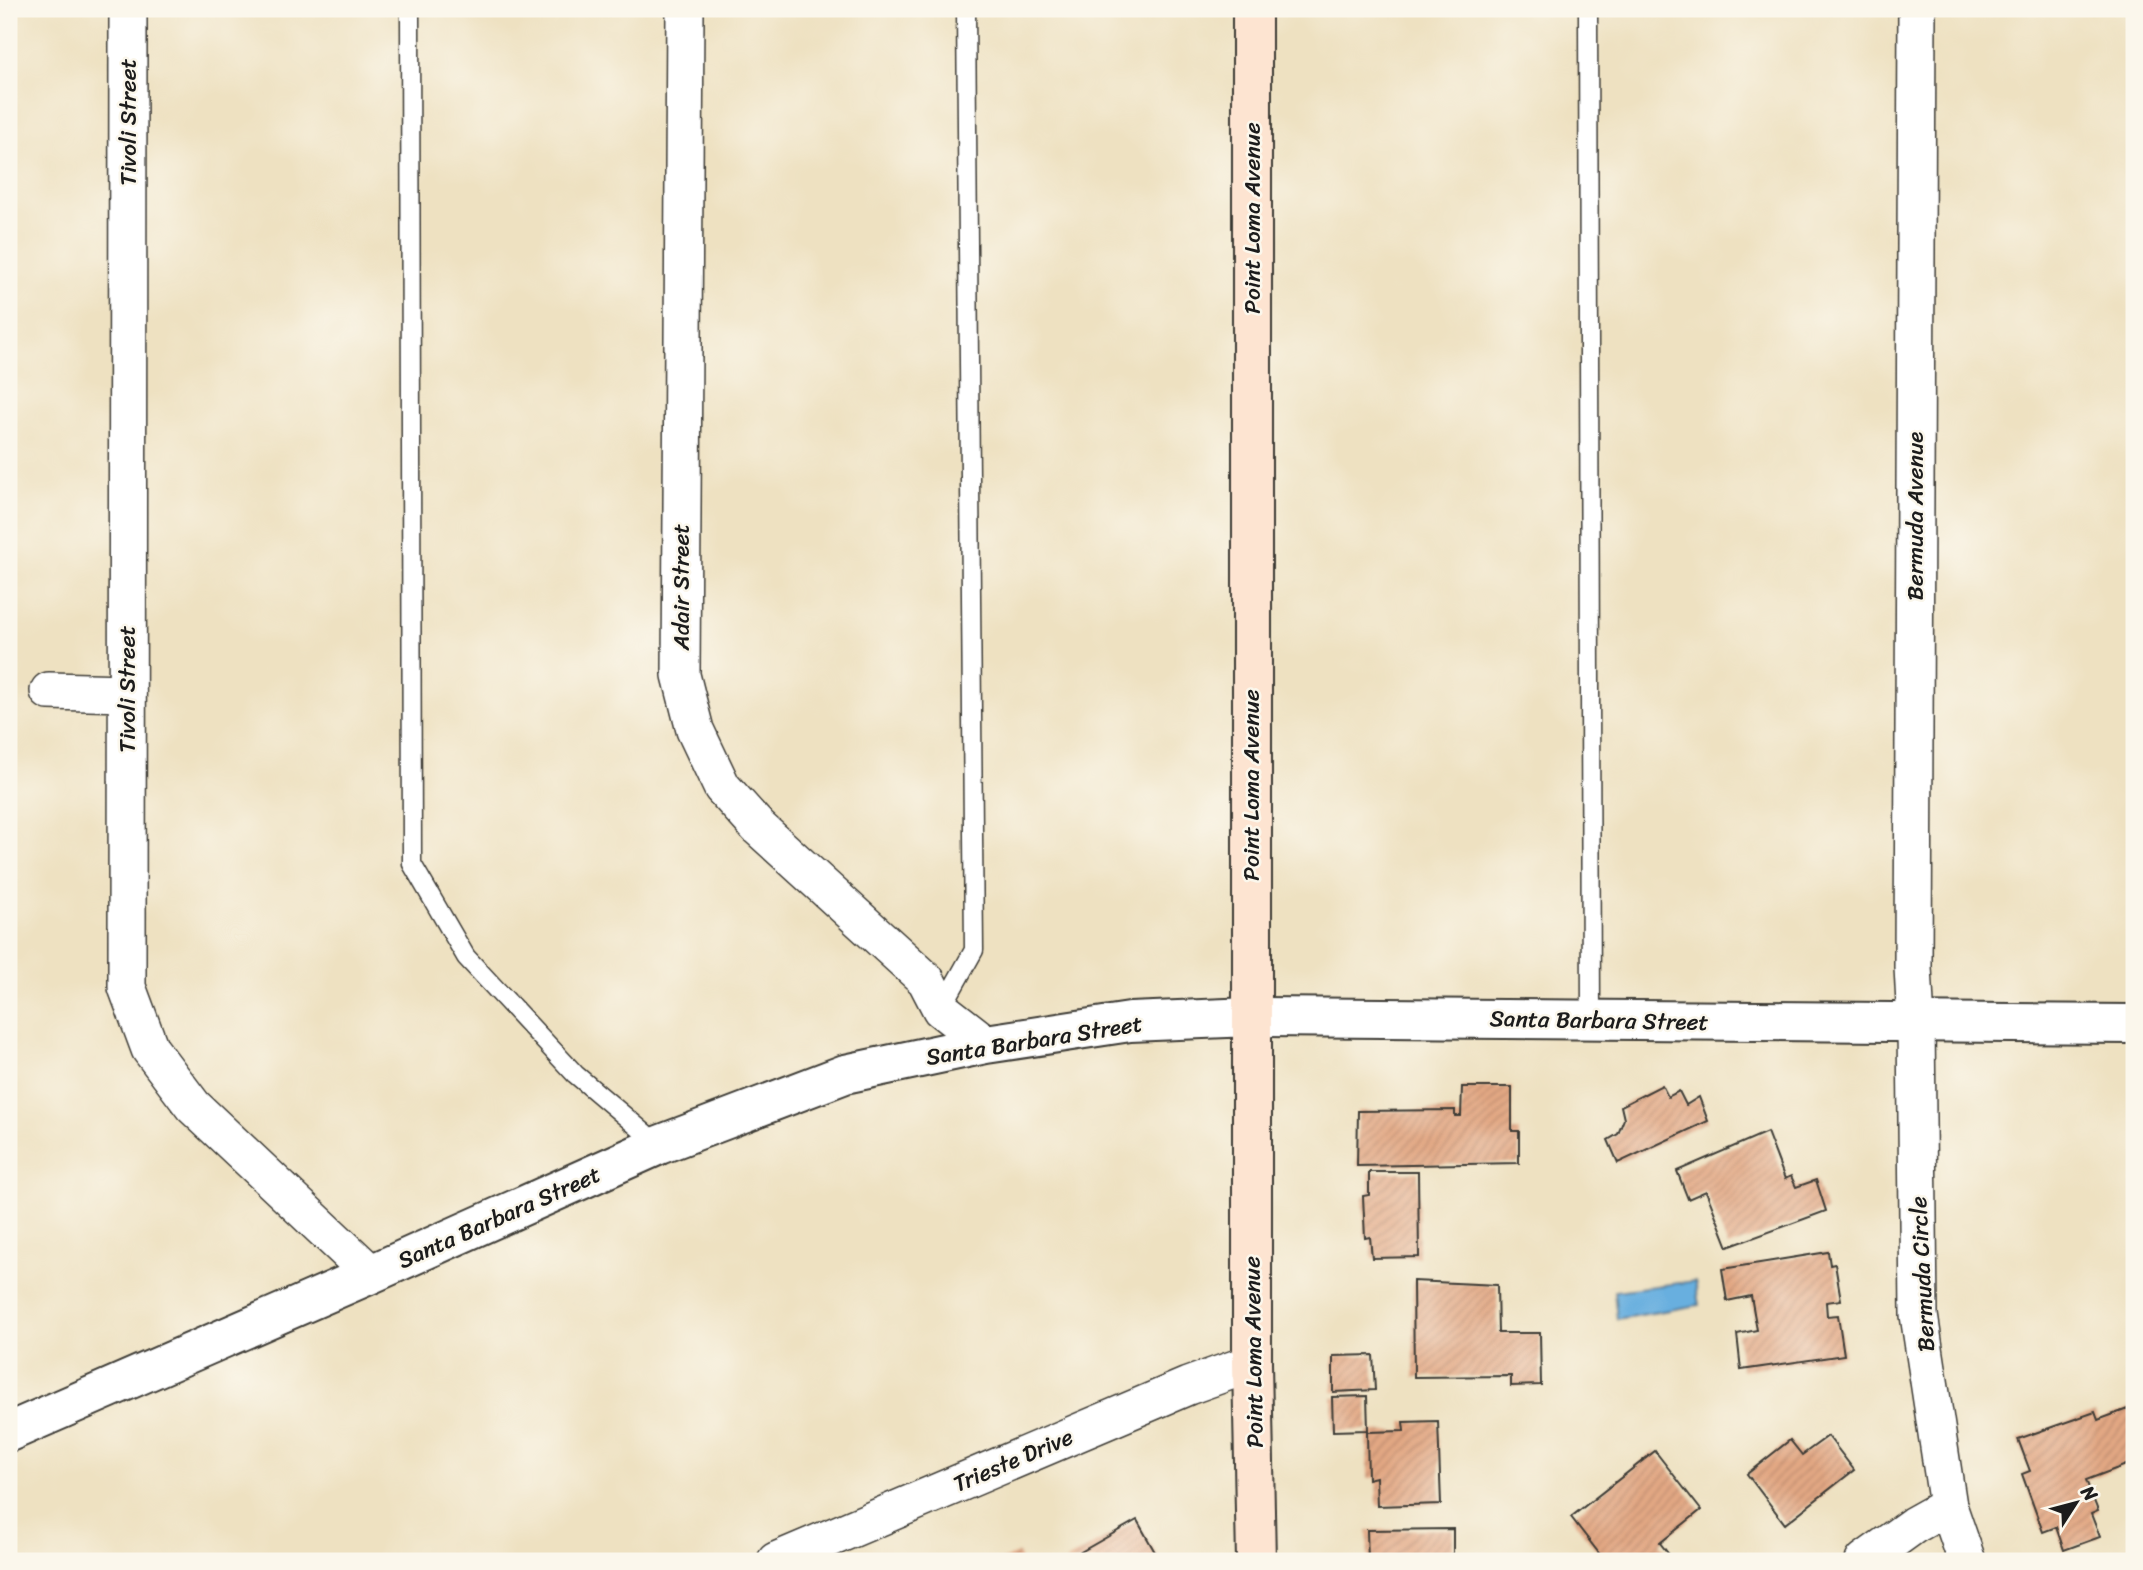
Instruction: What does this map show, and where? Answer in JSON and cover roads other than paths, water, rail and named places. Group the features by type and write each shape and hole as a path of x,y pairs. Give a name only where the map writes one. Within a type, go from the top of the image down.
{"main road":[{"name":"Point Loma Avenue","path":"1252,9 1251,1363 1256,1561"}],"street":[{"name":"Tivoli Street","path":"128,9 127,987 150,1049 193,1106 371,1275"},
{"name":"Adair Street","path":"685,9 681,675 695,730 722,786 758,827 926,979 941,1009 986,1044"},
{"name":"Bermuda Avenue","path":"1916,1023 1913,954 1917,9"},
{"path":"49,691 127,693"},
{"name":"Santa Barbara Street","path":"9,1432 371,1275 659,1145 845,1074 986,1044 1130,1022 1251,1017 2134,1024"},
{"name":"Bermuda Circle","path":"1916,1023 1919,1315 1948,1506 1967,1561"},
{"name":"Trieste Drive","path":"776,1561 1188,1386 1251,1363"},
{"path":"1864,1561 1914,1525 1948,1506"}],"lane":[{"path":"410,9 412,864 466,957 575,1074 659,1145"},
{"path":"941,1009 974,950 966,9"},
{"path":"1588,9 1591,1020"}],"water":[{"path":"1695,1281 1699,1305 1617,1319 1614,1291"}]}
